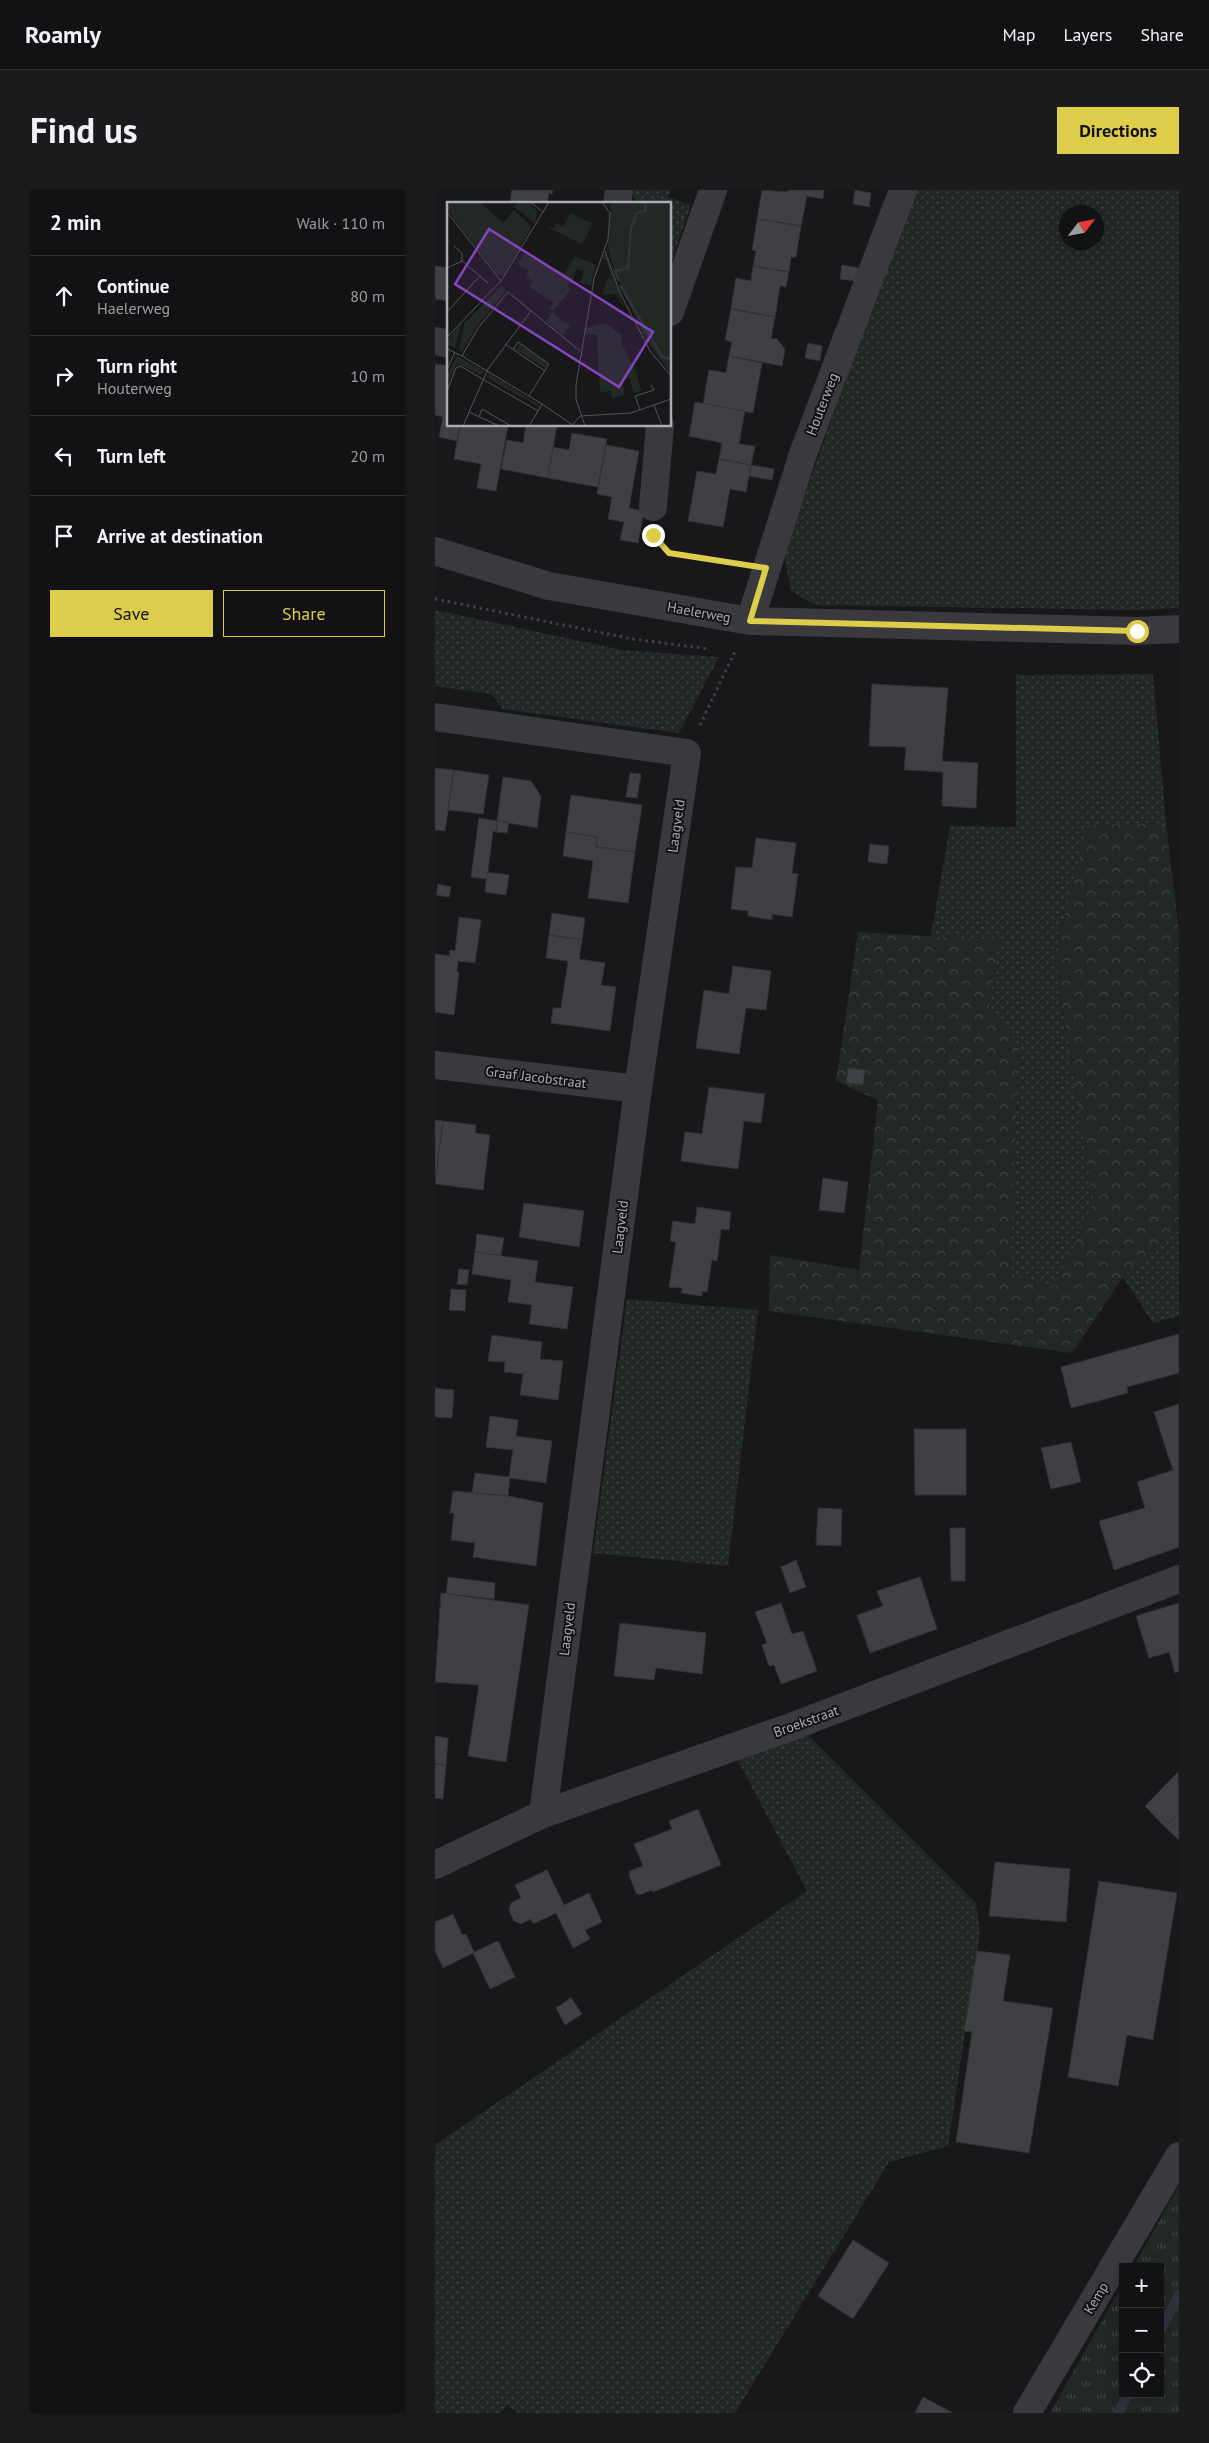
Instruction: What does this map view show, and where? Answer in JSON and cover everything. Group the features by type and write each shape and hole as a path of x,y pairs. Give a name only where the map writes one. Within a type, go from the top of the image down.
{"street":[{"path":"671,309 713,190"},
{"name":"Houterweg","path":"750,621 803,454 903,190"},
{"path":"653,507 660,426"},
{"name":"Haelerweg","path":"435,551 549,586 750,621 1137,631 1179,630"},
{"path":"435,717 687,753"},
{"name":"Laagveld","path":"543,1814 638,1089 687,753"},
{"name":"Graaf Jacobstraat","path":"435,1065 638,1089"},
{"name":"Broekstraat","path":"435,1865 543,1814 788,1728 1179,1579"},
{"name":"Kemp","path":"1027,2413 1179,2156"}],"path":[{"path":"653,507 653,535 669,553 766,568"},
{"path":"435,599 633,639 716,650"},
{"path":"687,753 735,652 725,651"}],"green space":[{"path":"629,190 670,190 668,197 691,205 671,262 671,202 637,202"},
{"path":"913,190 1179,190 1179,608 1139,610 815,605 791,591 784,554"},
{"path":"435,610 622,650 719,657 679,733 503,709 491,694 435,686"},
{"path":"1153,674 1166,823 1088,825 1054,956 1094,1202 1054,1288 1010,1273 1019,1046 989,1008 999,940 931,936 950,826 1016,827 1016,675"},
{"path":"1166,823 1179,932 1179,1225 1123,1277 1072,1353 769,1311 770,1255 859,1270 878,1100 836,1081 858,932 999,940 989,1008 1019,1046 1010,1273 1054,1288 1094,1202 1054,956 1088,825"},
{"path":"1179,1225 1179,1316 1153,1323 1123,1277"},
{"path":"627,1299 758,1310 728,1566 593,1553"},
{"path":"806,1733 976,1903 980,1933 948,2146 889,2162 735,2413 518,2413 507,2405 500,2413 435,2413 435,2145 807,1891 737,1759"},
{"path":"1179,2186 1179,2413 1050,2413 1119,2291 1119,2398 1164,2398 1164,2263 1135,2263"}],"building":[{"path":"512,190 553,190 552,194 549,193 547,202 510,202"},
{"path":"762,190 788,192 788,190 824,190 823,199 807,196 801,226 757,219"},
{"path":"855,190 871,193 869,207 853,204"},
{"path":"757,219 801,226 796,257 791,257 789,272 753,266 756,251 752,250"},
{"path":"842,265 859,268 855,281 840,279"},
{"path":"435,266 447,268 447,301 435,299"},
{"path":"753,266 789,272 786,287 780,286 775,317 731,309 736,278 751,281"},
{"path":"731,309 775,317 771,339 777,339 785,349 782,366 729,356 732,342 725,340"},
{"path":"808,343 822,346 820,361 805,358"},
{"path":"729,356 762,363 753,413 703,404 709,370 726,373"},
{"path":"435,364 447,366 447,426 460,426 457,441 439,437 443,417 435,415"},
{"path":"695,402 745,411 739,444 755,446 751,465 719,459 722,443 689,436"},
{"path":"460,426 508,426 496,491 477,488 481,464 454,459"},
{"path":"526,426 557,426 548,478 501,469 507,440 523,443"},
{"path":"572,433 607,439 598,487 548,478 553,447 569,450"},
{"path":"606,445 639,451 629,508 644,511 638,543 620,540 624,522 608,519 612,497 597,494"},
{"path":"719,459 751,465 746,492 730,489 723,527 688,521 697,471 716,474"},
{"path":"751,465 774,469 772,480 749,476"},
{"path":"872,684 948,688 942,761 978,763 976,808 942,806 943,772 904,770 906,747 869,746"},
{"path":"435,768 454,770 445,831 435,830"},
{"path":"454,770 489,775 483,814 448,810"},
{"path":"630,773 641,774 637,798 626,797"},
{"path":"503,777 531,781 541,796 537,828 497,821"},
{"path":"571,795 642,805 635,852 596,847 597,837 566,832"},
{"path":"479,818 497,821 496,832 493,831 487,879 471,877"},
{"path":"497,821 509,822 507,833 496,832"},
{"path":"566,832 597,837 596,847 635,852 628,903 588,898 593,861 563,856"},
{"path":"756,838 796,843 792,873 798,874 792,917 772,914 772,920 748,916 748,911 731,909 736,867 752,868"},
{"path":"870,844 889,846 887,864 868,862"},
{"path":"487,872 509,875 506,895 485,892"},
{"path":"438,884 451,887 449,897 436,895"},
{"path":"552,913 585,918 582,940 549,935"},
{"path":"459,917 481,920 475,963 458,961 457,972 459,972 454,1015 435,1012 435,954 449,956 450,950 455,951"},
{"path":"549,935 582,940 579,959 605,963 601,985 616,987 610,1031 551,1023 553,1008 561,1008 568,961 546,958"},
{"path":"733,966 771,971 766,1010 746,1008 739,1054 696,1048 704,990 729,994"},
{"path":"848,1068 865,1070 863,1085 846,1083"},
{"path":"709,1087 765,1094 761,1123 744,1121 738,1169 681,1161 685,1132 702,1134"},
{"path":"435,1120 443,1121 435,1184"},
{"path":"443,1121 476,1125 475,1133 490,1135 483,1190 435,1184"},
{"path":"823,1178 848,1182 844,1213 819,1210"},
{"path":"524,1203 584,1211 579,1247 519,1237"},
{"path":"697,1207 731,1212 729,1230 721,1229 717,1261 712,1260 707,1292 702,1291 702,1296 681,1293 682,1288 669,1287 676,1242 670,1241 673,1221 695,1224"},
{"path":"477,1234 504,1238 501,1256 475,1252"},
{"path":"475,1252 538,1261 535,1282 573,1287 567,1329 529,1324 532,1305 508,1302 511,1280 472,1274"},
{"path":"459,1269 469,1270 467,1285 457,1284"},
{"path":"451,1289 466,1290 465,1311 449,1310"},
{"path":"1179,1334 1179,1373 1127,1387 1128,1393 1071,1408 1061,1367"},
{"path":"492,1335 542,1342 540,1359 563,1361 558,1400 520,1395 523,1374 504,1372 505,1362 488,1361"},
{"path":"435,1388 454,1390 452,1418 435,1417"},
{"path":"1179,1404 1179,1547 1114,1570 1099,1521 1145,1508 1137,1482 1173,1470 1154,1412"},
{"path":"490,1416 518,1420 516,1436 552,1441 546,1483 510,1478 508,1496 472,1493 475,1473 509,1477 513,1450 486,1447"},
{"path":"914,1429 966,1429 966,1495 915,1495"},
{"path":"1071,1442 1081,1482 1051,1489 1041,1448"},
{"path":"453,1491 508,1496 543,1503 536,1566 473,1557 475,1543 451,1540 454,1513 450,1513"},
{"path":"818,1508 842,1509 841,1546 816,1545"},
{"path":"950,1528 965,1528 965,1581 951,1581"},
{"path":"796,1560 806,1587 790,1593 781,1567"},
{"path":"448,1577 495,1583 494,1599 446,1594"},
{"path":"920,1577 937,1629 870,1653 857,1615 883,1606 877,1591"},
{"path":"441,1593 529,1605 506,1762 468,1756 479,1685 435,1682"},
{"path":"781,1603 792,1634 803,1631 817,1671 781,1684 774,1665 769,1666 762,1645 767,1643 755,1612"},
{"path":"1179,1603 1179,1671 1175,1673 1169,1652 1149,1658 1136,1616"},
{"path":"620,1623 706,1633 702,1674 656,1668 654,1680 614,1676"},
{"path":"435,1736 448,1738 446,1765 435,1764"},
{"path":"435,1764 446,1765 443,1799 435,1798"},
{"path":"1178,1772 1179,1813 1165,1827 1145,1806"},
{"path":"698,1809 721,1865 653,1892 652,1890 639,1895 636,1893 629,1875 630,1871 643,1866 634,1844 672,1829 669,1821"},
{"path":"1179,1813 1179,1840 1165,1827"},
{"path":"995,1862 1070,1869 1066,1922 989,1916"},
{"path":"547,1870 564,1905 589,1893 602,1922 585,1930 590,1939 573,1948 556,1913 533,1924 531,1919 521,1924 514,1921 509,1910 511,1903 521,1898 515,1885"},
{"path":"1099,1881 1177,1893 1153,2040 1127,2035 1118,2086 1068,2077"},
{"path":"453,1914 462,1935 466,1934 474,1952 498,1941 515,1977 490,1989 473,1953 443,1968 435,1951 435,1922"},
{"path":"977,1951 1010,1955 1003,2001 1053,2008 1029,2153 956,2142 972,2032 964,2031"},
{"path":"571,1998 582,2014 565,2025 556,2008"},
{"path":"853,2240 889,2263 853,2319 818,2296"},
{"path":"923,2397 953,2413 915,2413"}],"waterway":[{"path":"1164,2323 1179,2295"},
{"path":"1118,2413 1126,2398"}],"route":[{"path":"653,535 669,553 766,568 750,621 1137,631"}]}
